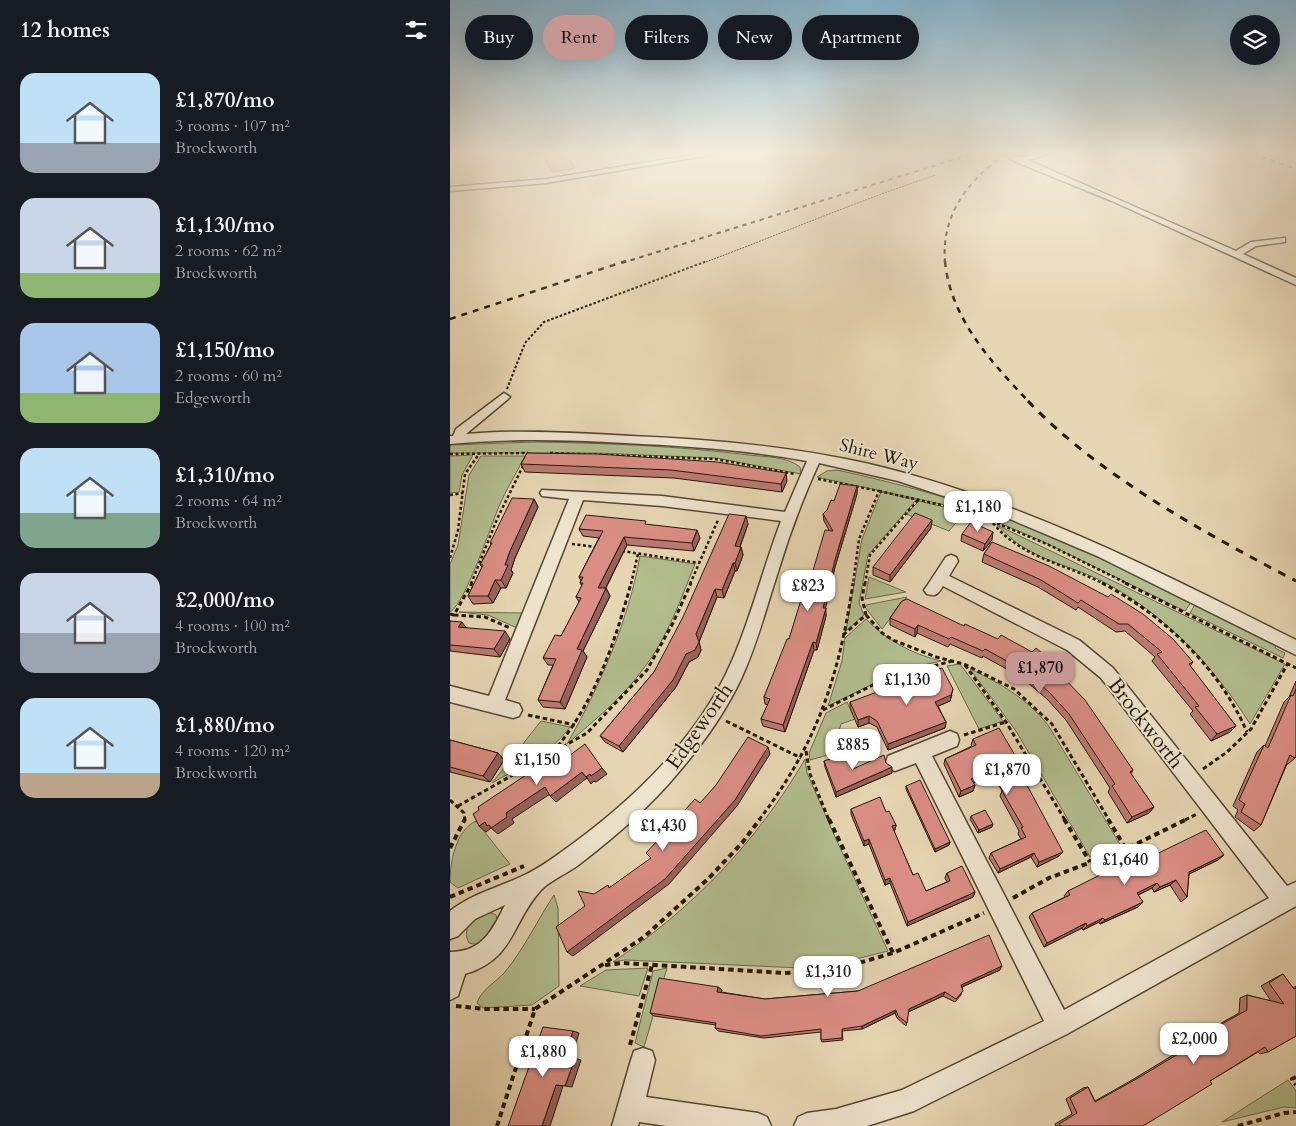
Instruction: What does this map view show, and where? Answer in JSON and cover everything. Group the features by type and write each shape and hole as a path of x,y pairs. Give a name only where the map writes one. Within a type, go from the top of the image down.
{"street":[{"path":"1139,207 1235,255 1296,282"},
{"path":"1235,255 1254,244 1282,240"},
{"path":"455,439 460,432 504,397"},
{"name":"Shire Way","path":"455,439 565,436 653,440 740,447 815,458 899,476 995,507 1065,534 1152,574 1296,648"},
{"name":"Edgeworth","path":"450,928 457,918 477,905 534,882 573,856 632,807 666,774 712,714 727,690 741,659 788,517 815,458"},
{"path":"547,493 662,501 788,517"},
{"path":"494,705 578,496"},
{"name":"Brockworth","path":"807,1126 836,1122 905,1102 1059,1026 1291,897 1211,807 1107,673 1073,645 936,584 951,560"},
{"path":"450,694 513,710"},
{"path":"895,762 950,740"},
{"path":"920,752 1059,1026"},
{"name":"Edgeworth","path":"453,964 466,963 484,954 501,937 516,906 534,882"},
{"path":"450,988 453,964"},
{"path":"643,1060 628,1117 758,1126"}],"path":[{"path":"504,397 525,339 544,322 850,207"},
{"path":"450,454 529,453 506,498 474,579 454,615"},
{"path":"450,558 458,530 465,474 479,454"},
{"path":"549,454 715,459 806,476 955,508"},
{"path":"450,1005 486,1009 535,1009 644,937 708,879 742,843 780,793 806,750 823,710 838,664 842,636 849,609 858,538 879,491"},
{"path":"450,495 463,493"},
{"path":"918,500 870,554 862,598 866,616 882,633 893,640 936,657 964,664 1014,689 1052,724 1126,849"},
{"path":"458,806 587,733 647,670 673,623 723,508"},
{"path":"986,519 1049,545 1296,668"},
{"path":"993,522 1022,548 1099,581 1123,594 1156,619 1186,645 1223,688 1239,711 1247,732"},
{"path":"560,542 599,548"},
{"path":"618,551 699,563"},
{"path":"550,755 565,740 575,725 612,644 632,582 638,554"},
{"path":"450,614 485,618 523,634"},
{"path":"842,636 866,616"},
{"path":"823,710 883,680 916,668 954,661"},
{"path":"1189,778 1227,752 1247,732 1288,663"},
{"path":"964,664 1006,722 1090,862"},
{"path":"513,710 575,725"},
{"path":"712,714 801,758"},
{"path":"950,740 1006,722"},
{"path":"806,750 810,774 834,831 893,953"},
{"path":"450,800 464,813 465,822 450,848"},
{"path":"1008,900 1048,878 1126,849 1211,807"},
{"path":"604,965 623,963 794,972 831,970 893,953 988,912"},
{"path":"643,1060 628,1051 652,965"},
{"path":"497,1126 535,1009"},
{"path":"1296,1077 1292,1080 1296,1086"},
{"path":"1238,1126 1284,1113 1296,1112"}],"green space":[{"path":"535,442 695,449 768,457 795,463 800,467 801,474 716,458 596,453 450,453 450,445"},
{"path":"473,455 462,475 459,492 450,493 450,456"},
{"path":"481,456 525,456 500,504 478,562 463,594 450,612 450,564 458,545 469,475"},
{"path":"837,470 923,491 1035,528 1095,553 1192,601 1185,611 1042,541 968,510 817,477 827,471"},
{"path":"881,492 916,500 868,555 859,603 864,615 846,631 862,539"},
{"path":"919,501 965,512 949,531 906,514"},
{"path":"997,525 1285,664 1250,724 1236,702 1203,661 1185,642 1145,607 1100,580 1032,552 1016,542"},
{"path":"640,556 695,564 667,631 644,668 618,699 567,744 591,699 611,653 628,605"},
{"path":"869,577 906,592 865,599"},
{"path":"907,597 882,629 865,607 866,605"},
{"path":"1196,603 1276,645 1275,648 1285,653 1283,658 1190,613"},
{"path":"459,612 524,613 517,628 488,615"},
{"path":"866,619 891,640 910,650 941,661 897,674 828,706 842,661 845,638"},
{"path":"960,664 1003,721 979,729 947,666"},
{"path":"970,669 1012,692 1040,715 1048,725 1121,846 1090,857 1016,731"},
{"path":"847,702 855,719 841,724 832,754 810,760 809,753 826,713"},
{"path":"541,721 570,727 562,737 544,752 492,783"},
{"path":"805,759 807,773 888,951 828,966 800,968 625,960 613,962 670,920 721,872 766,818"},
{"path":"476,821 510,864 458,888 450,882 453,856 464,831"},
{"path":"554,895 558,908 559,986 532,1005 483,1008 477,1003 479,999 485,990 512,963"},
{"path":"489,912 496,915 498,927 479,945 469,943 466,932 468,927 479,917"},
{"path":"648,968 639,996 580,986 606,970"},
{"path":"667,968 644,1047 635,1043 653,971"},
{"path":"1288,1080 1296,1091 1296,1108 1284,1107 1222,1122"}],"building":[{"path":"527,453 597,454 717,462 786,473 781,484 671,470 521,464"},
{"path":"840,484 857,486 835,560 823,608 826,608 816,643 813,642 783,725 761,719 770,699 764,697 787,639 789,639 804,590 807,591 825,530 833,531 823,514 831,500 834,501"},
{"path":"512,498 534,499 510,551 505,565 508,565 501,580 495,580 488,596 468,596 483,565 480,565"},
{"path":"915,513 932,520 890,575 873,567"},
{"path":"729,514 746,516 735,546 741,547 722,590 715,589 696,634 699,642 695,650 686,654 673,680 619,746 600,736 654,672 683,617"},
{"path":"586,515 646,521 645,524 697,530 692,543 624,537 598,588 606,588 577,649 582,650 560,702 538,700 556,659 543,658 555,635 561,636 581,598 576,597 583,583 580,583 583,577 579,577 603,531 579,529"},
{"path":"971,522 993,532 985,544 962,534"},
{"path":"992,542 1049,566 1108,597 1111,594 1143,614 1173,639 1193,662 1189,664 1236,726 1217,734 1195,707 1199,706 1157,654 1162,652 1128,624 1119,624 1081,600 1078,603 1041,580 984,554"},
{"path":"907,599 964,626 965,624 998,639 1001,635 1032,652 1036,648 1062,671 1059,673 1085,700 1133,770 1130,772 1154,807 1132,817 1112,786 1115,784 1069,714 1049,692 1023,670 985,649 983,651 951,637 949,639 918,625 915,629 890,618 902,601"},
{"path":"450,621 462,622 458,627 505,631 494,649 450,645"},
{"path":"942,668 953,689 951,695 935,702 946,722 888,744 877,721 869,716 858,720 850,702"},
{"path":"1296,689 1296,756 1295,758 1290,755 1261,825 1241,812 1245,804 1239,800 1264,745 1268,748 1291,695 1293,696"},
{"path":"999,728 1026,774 1022,776 1063,852 1039,862 1034,853 1000,869 991,853 1026,837 1021,828 1023,827 1002,791 1007,789 996,769 971,779 975,785 961,791 945,759 976,745 973,739"},
{"path":"748,737 768,747 735,800 665,879 567,952 556,927 585,906 578,891 594,894 608,885 609,888 651,858 646,853 657,841 661,845 689,815 684,811 695,799 700,803 716,785"},
{"path":"450,740 498,753 483,776 450,767"},
{"path":"585,744 602,768 591,776 590,774 586,777 582,772 550,796 545,787 506,813 507,817 491,828 485,822 479,826 473,814 479,810 478,807 529,773 534,782"},
{"path":"847,753 853,769 884,755 886,763 892,767 836,792 824,761"},
{"path":"920,780 950,842 935,849 906,786"},
{"path":"880,797 886,812 889,811 896,825 892,826 913,875 918,873 926,891 950,881 947,873 962,866 975,892 908,922 890,878 885,880 869,839 864,841 851,809"},
{"path":"985,810 993,824 979,830 971,816"},
{"path":"1206,830 1224,855 1189,872 1187,897 1176,880 1160,887 1157,883 1137,893 1143,902 1105,920 1103,918 1087,926 1086,923 1047,943 1032,913 1070,895 1068,891 1104,873 1136,859 1138,863"},
{"path":"989,935 1002,966 961,985 963,991 956,999 945,992 909,1009 907,1023 898,1016 896,1010 862,1026 842,1029 842,1038 821,1040 821,1029 761,1036 715,1028 716,1023 650,1013 659,978 718,987 717,992 765,999 858,991"},
{"path":"1283,974 1294,989 1296,988 1296,1036 1268,1052 1265,1047 1210,1081 1212,1084 1143,1126 1060,1126 1059,1124 1077,1113 1070,1098 1088,1087 1095,1102 1138,1078 1190,1047 1188,1043 1247,1010 1247,995 1284,1004 1269,983"},
{"path":"543,1027 573,1031 564,1057 575,1058 565,1086 556,1085 542,1126 508,1126"}],"railway":[{"path":"622,263 803,207"},
{"path":"945,261 947,229 956,207"},
{"path":"450,319 626,261"},
{"path":"945,261 955,302 964,320 987,355 1029,402"},
{"path":"1029,402 1087,454 1154,501 1296,581"}]}
